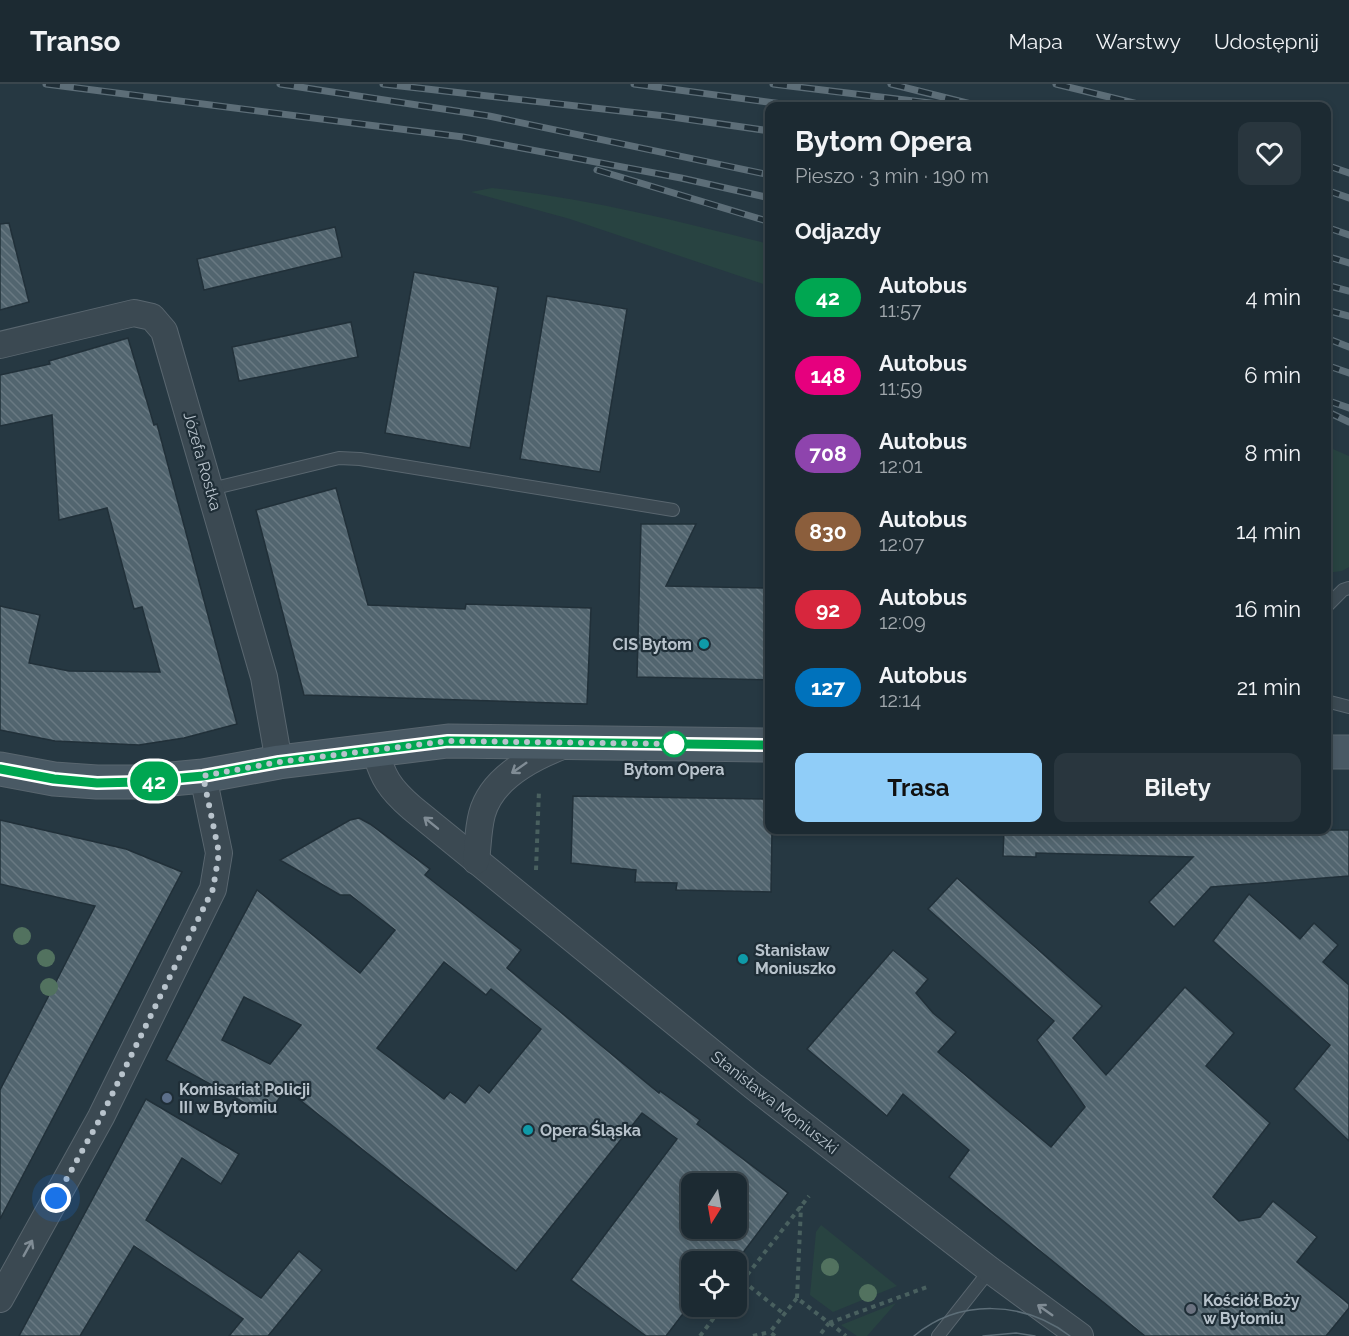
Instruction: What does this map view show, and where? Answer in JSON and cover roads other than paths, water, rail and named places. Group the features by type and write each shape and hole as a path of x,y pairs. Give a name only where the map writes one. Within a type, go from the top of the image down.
{"main road":[{"path":"0,769 54,779 97,783 139,782 203,776 279,762 448,741 765,745"},
{"path":"1331,752 1349,752"}],"street":[{"name":"Józefa Rostka","path":"0,345 134,313 152,317 164,331 264,677 279,762"},
{"path":"476,861 482,814 488,800 507,777 538,755 571,743"},
{"name":"Stanisława Moniuszki","path":"375,749 380,770 399,797 753,1086 990,1270 1080,1336"},
{"path":"0,1299 101,1117 213,889 219,853 203,776"}],"lane":[{"path":"211,489 339,458 372,461 673,510"},
{"path":"1331,603 1343,590 1349,588"},
{"path":"1331,702 1349,707"},
{"path":"938,1336 990,1270"}],"tram line":[{"path":"914,1336 951,1315 971,1310 992,1309 1033,1316 1052,1324 1070,1336"},
{"path":"983,1336 1016,1333 1035,1336"}],"railway":[{"path":"46,84 463,137 681,178 765,197"},
{"path":"280,84 489,116 765,174"},
{"path":"383,84 665,116 765,130"},
{"path":"634,84 767,102"},
{"path":"773,84 922,102"},
{"path":"891,84 963,102"},
{"path":"1056,84 1130,102"},
{"path":"1331,167 1349,173"},
{"path":"597,170 765,220"},
{"path":"1331,192 1349,198"},
{"path":"1331,229 1349,235"},
{"path":"1331,258 1349,263"},
{"path":"1331,286 1349,291"},
{"path":"1331,311 1349,316"},
{"path":"1331,340 1349,347"},
{"path":"1331,367 1349,373"},
{"path":"1331,402 1349,408"},
{"path":"1331,413 1349,422"}],"place":[{"name":"CIS Bytom","path":"704,644"},
{"name":"Bytom Opera","path":"674,744"},
{"name":"Stanisław Moniuszko","path":"743,959"},
{"name":"Komisariat Policji III w Bytomiu","path":"167,1098"},
{"name":"Opera Śląska","path":"528,1130"},
{"name":"Kościół Boży w Bytomiu","path":"1191,1309"}]}
